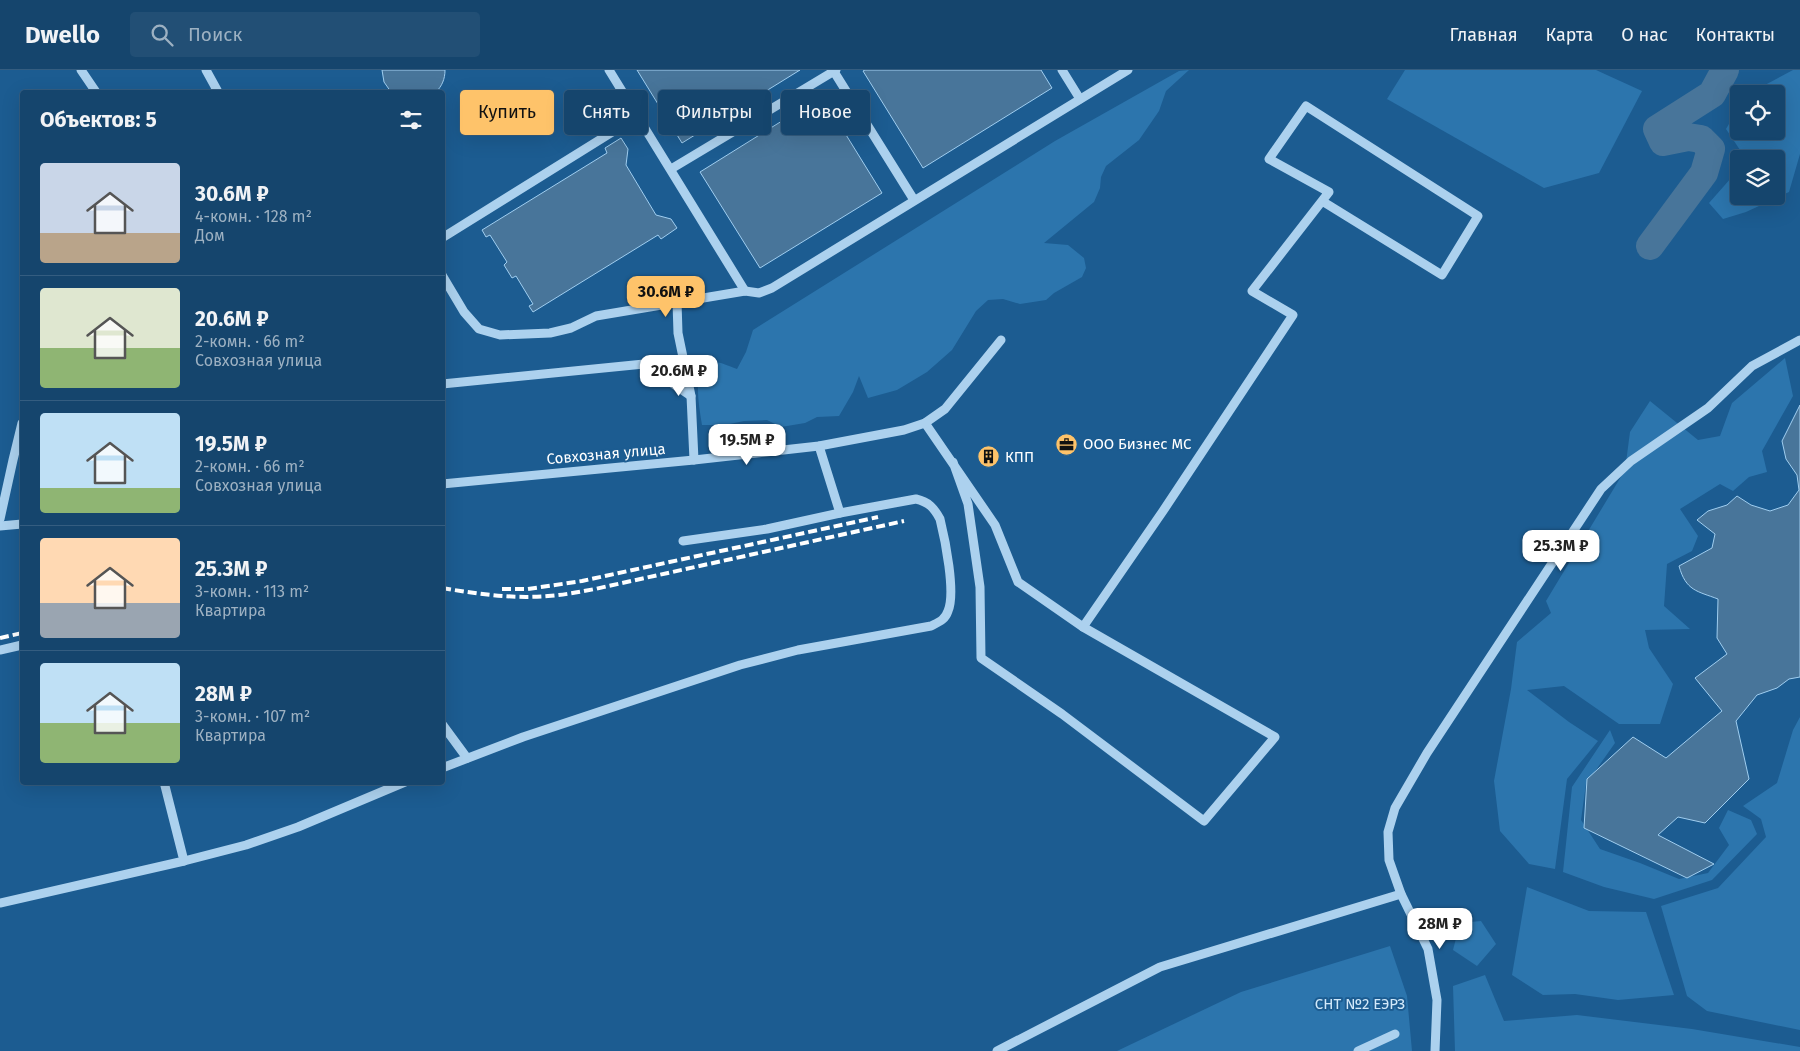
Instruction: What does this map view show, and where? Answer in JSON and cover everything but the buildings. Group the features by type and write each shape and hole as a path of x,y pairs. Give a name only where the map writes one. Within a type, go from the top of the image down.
{"street":[{"path":"81,70 95,90"},
{"path":"206,70 216,90"},
{"path":"609,70 622,90"},
{"path":"671,169 834,70 914,200"},
{"path":"1062,70 1080,99"},
{"path":"445,280 464,312 479,329 500,335 550,333 572,328 596,316 745,291 759,293 772,288 1128,70"},
{"path":"1083,627 1163,511 1293,315 1252,291 1322,201 1329,192 1269,159 1306,106 1478,216 1442,275 1322,201"},
{"path":"648,132 745,291"},
{"path":"445,236 607,135"},
{"path":"677,302 678,333 691,396 694,460"},
{"name":"Совхозная улица","path":"445,484 819,446 904,430 925,423 946,409 1001,340"},
{"path":"1435,1051 1437,1000 1428,950 1400,894 1389,860 1388,832 1395,808 1427,753 1601,489 1632,461 1708,408 1752,366 1800,340"},
{"path":"445,384 644,364 691,396"},
{"path":"925,423 953,462 995,525 1018,582 1083,627 1275,737 1204,821 1062,714 981,658 979,578 968,504 953,462"},
{"path":"0,519 20,434"},
{"path":"819,446 840,513"},
{"path":"445,767 523,737 740,664 798,650 931,626 943,620 950,605 951,584 940,519 927,502 916,499 768,529 683,542"},
{"path":"0,526 20,524"},
{"path":"0,650 20,645"},
{"path":"445,728 467,758"},
{"path":"165,785 184,861"},
{"path":"0,903 246,845 298,827 398,785"},
{"path":"997,1051 1160,967 1400,894"},
{"path":"1358,1051 1395,1034"}],"green space":[{"path":"1189,70 1166,91 1159,111 1139,140 1106,166 1094,202 1044,243 1068,245 1084,258 1086,268 1082,277 1054,293 1046,300 1020,304 1003,299 988,300 976,311 952,350 927,372 897,390 868,398 859,376 853,392 839,416 817,417 805,423 781,427 767,420 744,421 725,425 702,425 698,388 701,367 715,362 737,369 746,352 753,330 1055,141 1179,71"},
{"path":"1405,70 1596,70 1642,91 1599,173 1544,188 1387,99"},
{"path":"1793,70 1800,70 1800,154 1789,192 1785,194 1785,150 1740,150 1733,140 1785,140 1785,85 1765,85"},
{"path":"1730,122 1730,135 1726,129"},
{"path":"1730,179 1730,205 1761,205 1723,219 1709,203"},
{"path":"1785,358 1793,396 1762,451 1767,472 1749,477 1733,491 1720,484 1680,509 1698,536 1692,551 1667,564 1664,606 1690,629 1645,630 1649,648 1673,684 1660,724 1619,724 1564,686 1527,690 1598,741 1567,779 1555,869 1529,864 1500,831 1494,781 1511,689 1517,642 1551,613 1546,601 1625,470 1630,432 1650,401 1698,440 1720,436 1732,403"},
{"path":"1800,717 1800,1030 1707,1011 1687,996 1661,906 1718,888 1766,837 1761,819 1743,806 1777,783 1793,730"},
{"path":"1610,730 1615,743 1586,784 1581,820 1600,849 1679,879 1708,873 1729,845 1719,828 1728,810 1751,820 1757,834 1712,880 1654,899 1604,887 1563,872 1572,787"},
{"path":"1527,887 1589,911 1646,912 1674,995 1618,1000 1575,994 1543,995 1512,975"},
{"path":"1481,921 1496,944 1477,966 1453,950 1460,923"},
{"name":"СНТ №2 ЕЭРЗ","path":"1390,946 1407,996 1412,1051 1117,1051 1241,992"},
{"path":"1485,975 1504,1021 1577,1015 1692,1029 1800,1047 1800,1051 1455,1051 1453,986"}],"shaded area":[{"path":"382,70 445,70 443,82 438,90 390,90 384,82"},
{"path":"637,70 800,70 768,90 658,90 658,104"},
{"path":"1041,70 1052,88 923,168 863,71"},
{"path":"781,122 781,135 846,135 882,193 760,268 700,172 759,135 771,135 771,128"},
{"path":"677,135 695,135 682,143"},
{"path":"621,138 628,149 626,165 656,215 671,219 677,228 661,239 658,235 533,312 529,306 533,304 516,276 512,278 504,265 507,262 490,235 486,237 482,230 607,153 605,148"},
{"path":"1800,405 1800,677 1789,679 1777,688 1757,695 1736,721 1749,779 1705,823 1678,817 1658,835 1714,864 1687,878 1584,828 1587,779 1633,737 1666,758 1722,711 1695,678 1727,654 1717,638 1718,599 1693,589 1685,581 1679,566 1712,548 1715,534 1697,520 1708,511 1727,505 1737,496 1751,505 1770,511 1788,505 1799,490 1797,475 1786,459 1782,441"}],"waterway":[{"path":"1650,246 1704,173 1711,149 1701,139 1688,137 1663,142 1657,129 1712,94 1725,70"}],"railway":[{"path":"502,589 528,589 582,581 878,517"},
{"path":"445,588 508,596 554,596 595,589 904,521"},
{"path":"0,638 20,633"}],"place":[{"name":"ООО Бизнес МС","path":"1067,444"},
{"name":"КПП","path":"989,457"}]}
